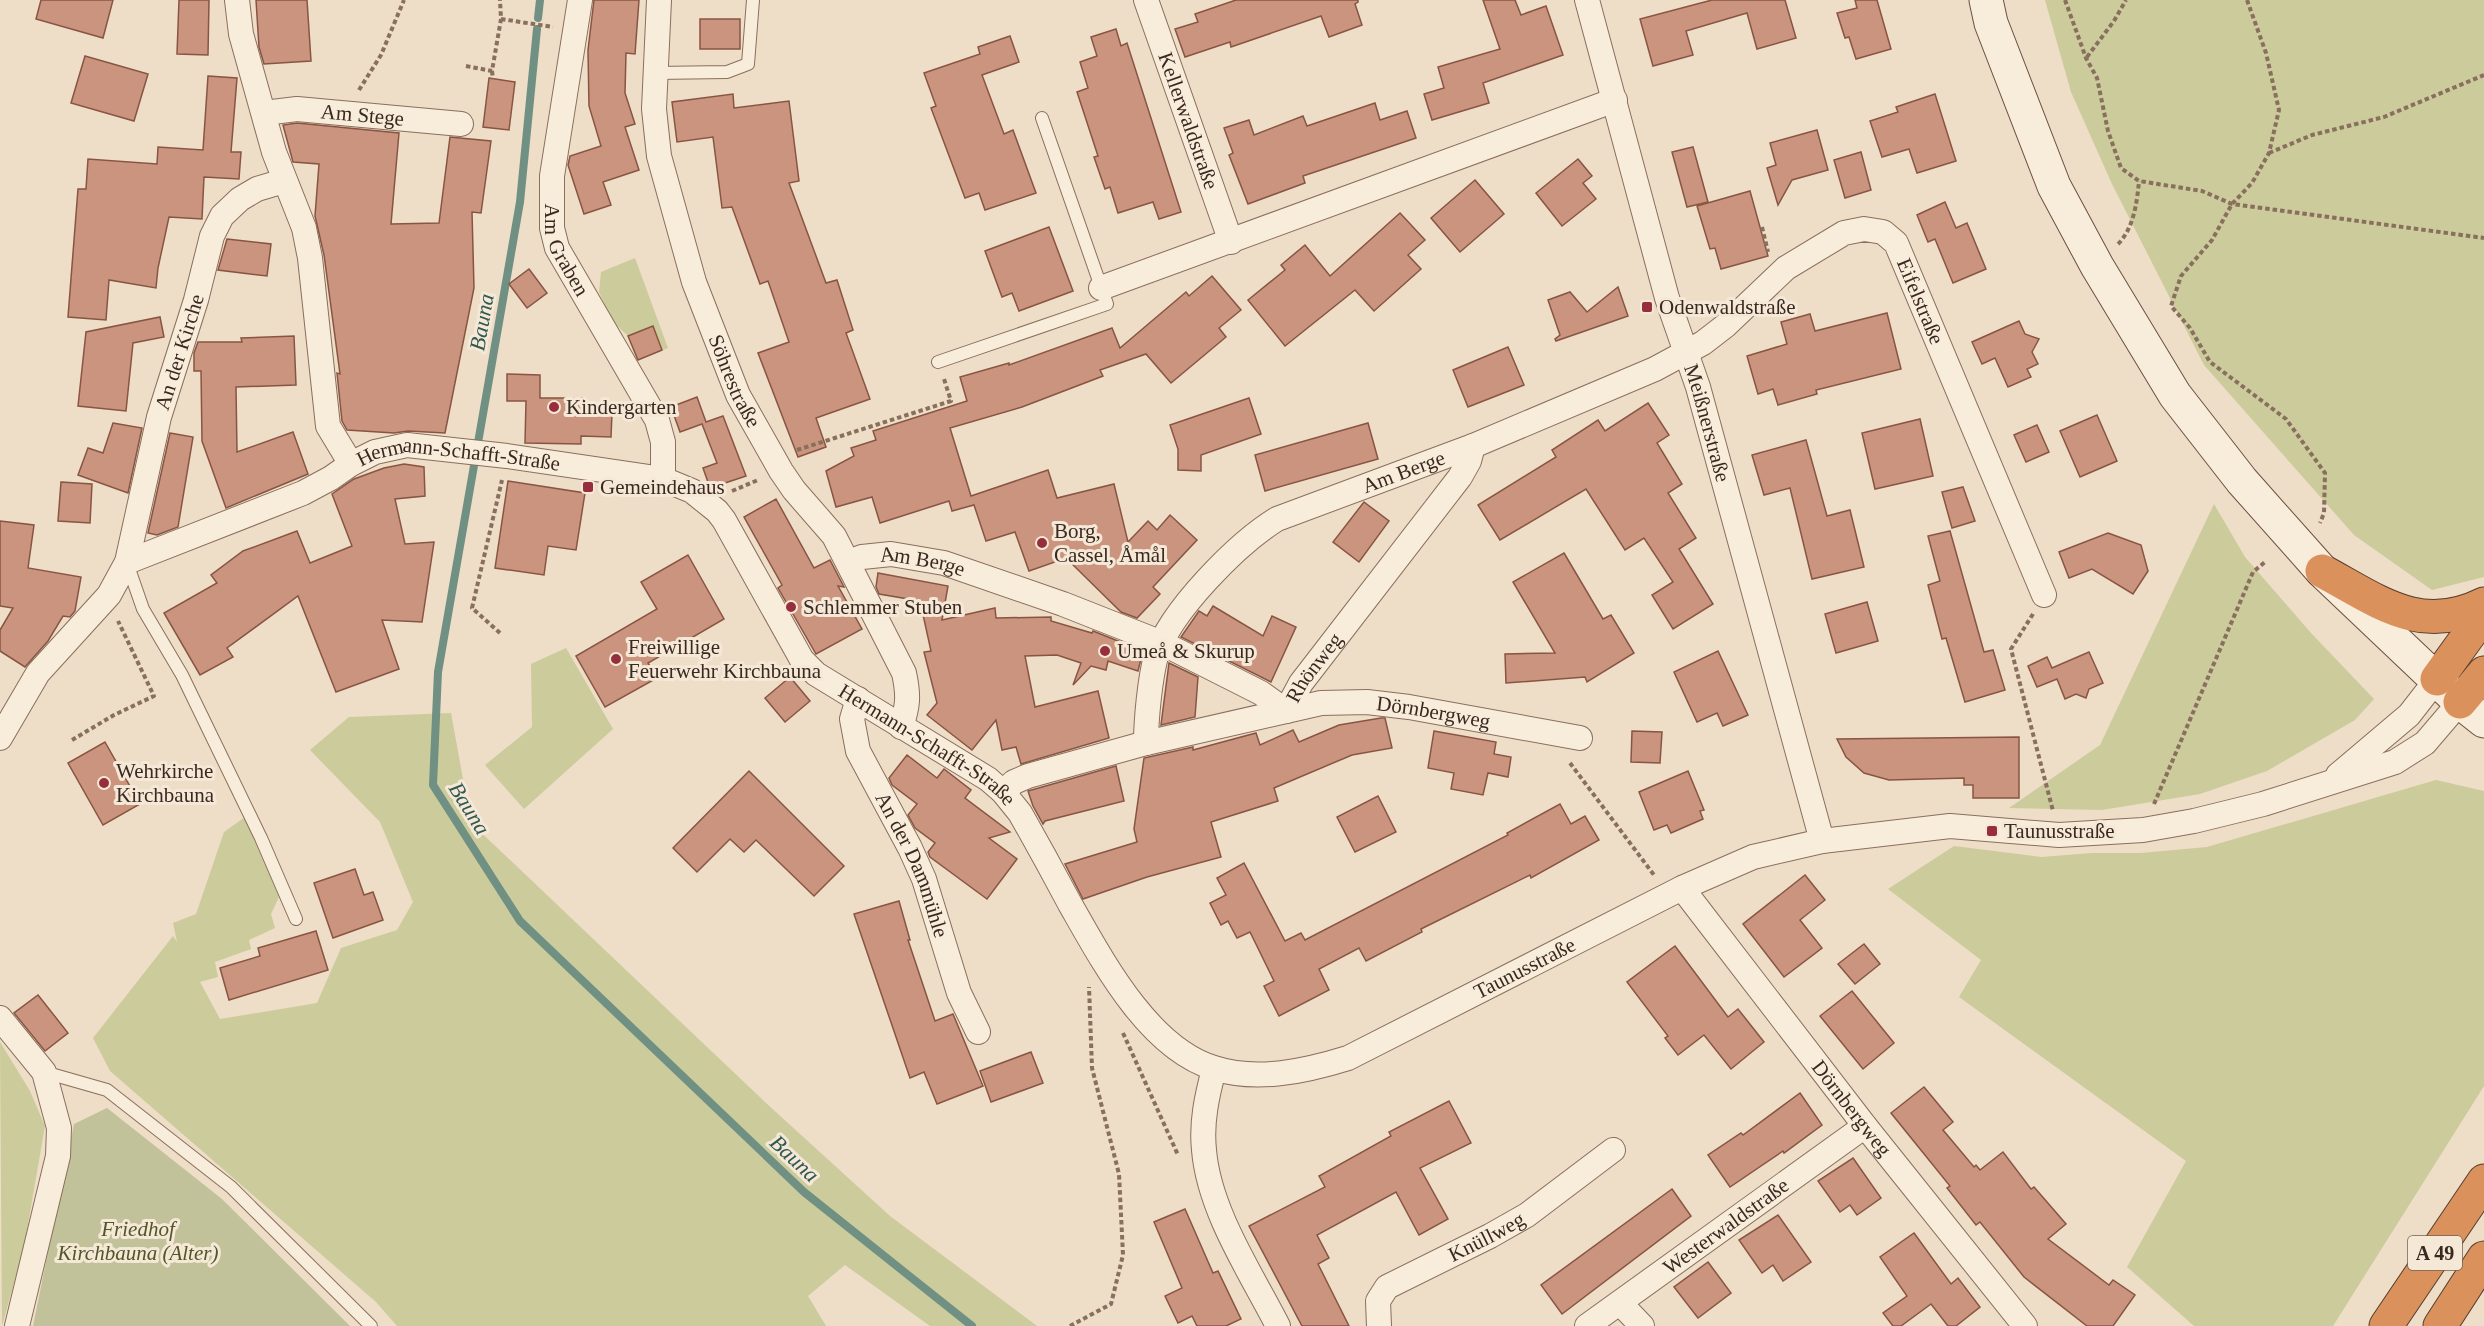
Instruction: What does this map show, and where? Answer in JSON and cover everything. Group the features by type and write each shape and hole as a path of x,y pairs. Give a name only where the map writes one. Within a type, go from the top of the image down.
{"highway":[{"path":"2322,571 2392,609 2431,619 2463,614 2484,604"},
{"path":"2460,701 2484,614"},
{"path":"2460,701 2484,673"},
{"name":"A 49","path":"2386,1326 2484,1181"},
{"name":"A 49","path":"2440,1326 2484,1258"}],"main road":[{"path":"1986,0 1991,23 2054,186 2097,266 2175,395 2242,482 2322,571 2460,701"}],"street":[{"name":"Hermann-Schafft-Straße","path":"237,0 241,34 264,113 284,181 304,228 310,258 328,426 351,464 390,447 407,445 441,448 505,467 663,479 692,491 724,520 802,660 816,674 900,727 971,767 1003,792 1020,813 1104,965 1138,1012 1187,1055 1214,1069"},
{"name":"Söhrestraße","path":"659,0 654,108 659,156 694,282 738,394 781,471 794,490 834,536 904,673 908,692 908,708 900,727"},
{"name":"Kellerwaldstraße","path":"1146,0 1231,242"},
{"name":"Meißnerstraße","path":"1593,2 1615,100 1667,298 1698,387 1822,841"},
{"name":"Am Graben","path":"582,3 552,176 552,228 557,248 657,420 663,442 663,479"},
{"path":"1101,288 1615,100"},
{"name":"Am Stege","path":"264,113 297,109 460,123"},
{"name":"An der Kirche","path":"0,738 38,673 109,595 127,562 159,417 196,300 212,236 222,216 240,199 257,189 284,181"},
{"name":"Eifelstraße","path":"1685,352 1703,343 1725,326 1786,268 1844,233 1864,229 1883,232 1896,243 1904,258 2044,595"},
{"name":"Am Berge","path":"1146,743 1146,724 1156,656 1162,643 1191,599 1258,531 1277,519 1473,446 1655,369 1685,352"},
{"name":"Rhönweg","path":"1003,792 1014,782 1028,776 1146,743 1286,711 1301,683 1460,477 1469,461 1473,446"},
{"path":"127,562 303,493 332,478 351,464"},
{"name":"Am Berge","path":"849,562 862,557 891,554 944,563 1063,604 1162,643 1261,693 1286,711"},
{"name":"An der Dammühle","path":"858,699 852,719 858,751 924,879 959,993 978,1032"},
{"name":"Taunusstraße","path":"2328,783 2360,759 2409,715 2460,701"},
{"name":"Taunusstraße","path":"1214,1069 1238,1073 1310,1070 1348,1058 1676,891 1753,857 1822,841 1950,826 2060,835 2143,830 2231,813 2367,771 2409,754 2425,743 2460,701"},
{"name":"Dörnbergweg","path":"1286,711 1321,703 1367,702 1409,707 1580,738"},
{"name":"Dörnbergweg","path":"1676,891 2025,1326"},
{"path":"0,1017 44,1072 59,1128 58,1155 16,1326"},
{"path":"1214,1069 1203,1123 1207,1173 1221,1215 1278,1326"},
{"name":"Westerwaldstraße","path":"1587,1326 1865,1126"},
{"name":"Knüllweg","path":"1379,1326 1378,1301 1387,1287 1491,1236 1527,1215 1613,1150"},
{"path":"1620,1303 1642,1326"}],"lane":[{"path":"655,73 727,72 748,64 753,0"},
{"path":"938,362 1107,304 1042,118"},
{"path":"127,562 143,609 182,675 261,838 296,919"},
{"path":"44,1072 107,1090 160,1131 231,1187 371,1326"}],"path":[{"path":"344,114 381,55 404,0"},
{"path":"493,79 492,71 501,19 500,0"},
{"path":"2065,0 2086,58 2097,78 2108,131 2121,168 2139,181 2202,191 2232,204 2484,238"},
{"path":"2086,58 2114,21 2126,0"},
{"path":"2247,0 2266,53 2278,110 2269,153 2252,183 2232,204 2212,240 2181,276 2171,306 2190,328 2210,362 2286,418 2325,473 2324,513 2320,523"},
{"path":"501,19 554,27"},
{"path":"466,66 492,71"},
{"path":"2269,153 2312,135 2384,117 2484,75"},
{"path":"2097,266 2123,239 2136,207 2139,181"},
{"path":"807,446 951,400 938,362"},
{"path":"500,633 472,608 505,467"},
{"path":"706,502 781,471"},
{"path":"2143,830 2253,572 2265,562"},
{"path":"2044,595 2011,649 2060,835"},
{"path":"72,740 154,696 122,633"},
{"path":"1570,763 1676,891"},
{"path":"1070,1326 1111,1304 1123,1255 1119,1173 1092,1068 1089,984 1104,965"},
{"path":"1122,1032 1181,1161"}],"green space":[{"path":"2045,0 2484,0 2484,577 2432,590 2354,535 2204,365 2112,184 2071,92"},
{"path":"635,258 668,348 637,360 627,335 613,322 599,292 601,272"},
{"path":"2214,504 2245,557 2311,633 2374,699 2355,720 2267,771 2200,794 2102,810 2009,808 2100,745"},
{"path":"566,648 613,729 524,809 485,765 532,727 531,664"},
{"path":"451,713 471,823 766,1103 890,1216 1037,1326 930,1326 845,1265 808,1296 826,1326 397,1326 376,1302 110,1071 93,1038 173,936 177,942 173,923 196,914 224,832 245,817 279,897 271,914 275,928 249,940 251,949 215,962 218,977 200,982 220,1019 317,1003 341,948 397,930 413,902 380,822 310,750 349,717"},
{"path":"2436,780 2484,791 2484,1086 2333,1326 2194,1326 2127,1267 2186,1161 1959,997 1981,960 1888,889 1954,846 2041,857 2092,853 2141,853 2207,847"},
{"path":"0,1042 30,1091 45,1126 24,1247 2,1326"},
{"name":"Friedhof Kirchbauna (Alter)","path":"107,1108 222,1199 350,1326 33,1326 74,1124"}],"building":[{"path":"41,0 113,0 103,38 36,19"},
{"path":"179,0 209,0 208,55 177,54"},
{"path":"256,0 307,0 311,61 264,64 259,47"},
{"path":"594,0 639,0 635,54 626,53 625,93 635,124 625,127 639,170 603,182 611,205 584,214 568,165 570,156 601,146 589,106 588,50"},
{"path":"1236,0 1358,0 1355,4 1362,25 1329,37 1321,16 1231,47 1230,42 1185,57 1175,29 1198,22 1195,14"},
{"path":"1483,0 1515,0 1521,15 1546,6 1563,55 1483,83 1489,103 1432,120 1424,94 1444,88 1438,67 1500,49"},
{"path":"1712,0 1785,0 1796,38 1757,49 1747,13 1686,31 1693,55 1653,66 1640,19"},
{"path":"1855,0 1877,0 1891,49 1856,59 1849,37 1845,38 1837,13 1857,8"},
{"path":"700,19 740,19 740,49 700,49"},
{"path":"1116,29 1121,46 1127,43 1181,212 1159,219 1153,202 1118,213 1110,187 1105,189 1094,157 1098,156 1077,92 1088,88 1080,62 1097,56 1091,37"},
{"path":"1010,36 1019,62 982,75 1004,134 1013,130 1036,193 985,210 979,193 965,198 931,108 936,106 924,73 980,54 978,47"},
{"path":"85,56 148,74 134,121 71,103"},
{"path":"208,76 237,78 231,152 241,152 239,179 204,177 202,219 169,217 156,288 109,280 106,320 68,317 78,189 86,189 88,159 157,164 158,147 203,150"},
{"path":"489,78 515,82 509,130 483,127"},
{"path":"733,94 734,108 789,101 799,181 789,183 826,283 837,280 853,330 846,333 870,399 816,418 826,447 798,457 758,353 789,342 768,281 760,284 732,207 722,208 713,137 677,142 672,102"},
{"path":"1935,94 1956,161 1917,173 1909,149 1882,157 1870,121 1898,112 1896,107"},
{"path":"1375,103 1380,120 1407,111 1416,138 1303,176 1305,183 1248,204 1229,155 1233,153 1224,128 1249,120 1254,135 1303,116 1307,126"},
{"path":"297,123 399,133 391,224 439,223 450,137 491,141 481,213 472,212 474,288 445,433 347,430 342,421 337,373 340,374 324,255 315,216 319,164 293,162 283,125"},
{"path":"1817,130 1828,170 1792,180 1778,205 1767,168 1776,165 1770,143"},
{"path":"1693,147 1708,202 1687,207 1672,152"},
{"path":"1861,152 1871,190 1845,198 1834,160"},
{"path":"1578,159 1592,176 1583,183 1596,199 1562,226 1536,193"},
{"path":"1475,180 1504,214 1460,252 1431,218"},
{"path":"1750,191 1768,256 1721,269 1715,248 1710,249 1697,206"},
{"path":"1945,202 1956,228 1967,223 1986,269 1953,283 1935,239 1928,242 1917,215"},
{"path":"1400,213 1425,240 1408,255 1421,269 1374,311 1355,290 1285,346 1248,300 1285,270 1281,265 1305,245 1330,276"},
{"path":"1049,227 1073,291 1019,311 1012,293 1002,297 985,251"},
{"path":"227,239 271,244 267,276 218,270"},
{"path":"529,269 547,293 527,308 509,284"},
{"path":"1212,276 1241,310 1219,328 1226,337 1171,383 1146,354 1100,370 1103,376 1022,407 950,428 971,496 1048,470 1057,498 1114,484 1128,542 1148,521 1157,530 1170,515 1197,540 1153,587 1160,594 1137,618 1121,612 1066,558 1029,571 1015,532 986,541 974,505 952,511 949,501 880,523 872,497 836,507 826,471 854,456 851,448 876,440 873,431 967,401 960,377 1009,363 1009,365 1112,328 1120,348 1186,292 1189,296"},
{"path":"1618,287 1628,316 1556,341 1555,339 1560,335 1548,300 1570,292 1587,312"},
{"path":"1887,313 1901,369 1816,390 1817,394 1778,405 1773,389 1758,394 1747,356 1787,344 1781,322 1810,314 1815,331"},
{"path":"160,317 164,337 133,343 126,411 78,406 86,332"},
{"path":"2019,321 2025,334 2039,339 2032,352 2038,364 2027,369 2031,377 2008,387 1995,358 1982,364 1972,342"},
{"path":"653,326 662,350 638,360 628,336"},
{"path":"294,336 296,385 236,387 237,452 293,432 308,474 226,508 202,441 201,371 194,371 194,353 198,342 242,342 241,338"},
{"path":"1508,347 1524,385 1468,407 1453,370"},
{"name":"Kindergarten","path":"507,374 540,375 540,398 583,398 583,412 612,413 611,437 581,436 581,444 525,443 526,401 507,401"},
{"path":"697,397 706,422 723,416 746,476 710,488 703,468 717,463 702,424 680,432 671,407"},
{"path":"1249,398 1261,434 1201,455 1201,471 1178,470 1178,449 1170,425"},
{"path":"1648,403 1669,435 1657,443 1682,484 1668,493 1696,538 1679,549 1713,604 1673,629 1652,595 1673,582 1644,538 1625,550 1586,489 1500,540 1478,505 1556,457 1552,450 1598,420 1605,431"},
{"path":"2097,415 2117,461 2080,477 2060,431"},
{"path":"1920,419 1933,476 1875,489 1862,433"},
{"path":"113,423 142,428 128,493 78,475 88,448 103,453"},
{"path":"1368,423 1378,459 1265,491 1255,455"},
{"path":"2037,425 2049,452 2026,462 2014,435"},
{"path":"170,433 193,437 178,527 157,535 148,533"},
{"path":"1806,440 1827,516 1850,510 1864,567 1812,579 1790,488 1764,495 1752,455"},
{"path":"404,464 424,467 425,496 395,499 405,544 434,542 422,622 382,620 399,669 336,692 298,596 227,648 233,657 200,675 164,613 217,583 211,575 243,551 297,531 310,563 352,546 332,494 354,479 384,468"},
{"path":"508,481 585,493 576,550 548,546 544,575 495,568"},
{"path":"61,482 92,484 90,523 58,521"},
{"path":"1963,487 1975,521 1952,528 1942,492"},
{"path":"776,499 814,568 830,560 844,587 838,586 862,629 816,654 778,588 782,585 744,517"},
{"path":"1364,502 1389,521 1359,562 1333,542"},
{"path":"0,521 34,525 28,568 81,577 75,611 70,617 63,616 48,641 25,667 0,651 0,630 13,608 0,606"},
{"path":"1950,531 1984,652 1993,650 2005,690 1965,702 1946,638 1942,639 1928,585 1940,581 1928,536"},
{"path":"2108,533 2141,545 2148,571 2133,594 2092,569 2069,578 2059,552"},
{"path":"1564,553 1603,619 1611,615 1634,653 1587,682 1585,677 1506,683 1505,654 1555,653 1513,582"},
{"path":"688,555 724,619 648,663 657,678 605,707 576,656 657,609 641,582"},
{"path":"878,573 948,586 942,620 995,608 996,618 1051,617 1051,621 1092,633 1093,631 1143,651 1138,671 1108,661 1106,670 1091,666 1073,685 1081,663 1057,655 1025,656 1035,707 1098,691 1109,738 1021,764 1016,747 1002,750 996,720 972,750 927,715 937,703 924,652 931,651 920,601 879,594 876,587"},
{"path":"1867,602 1878,641 1836,653 1825,614"},
{"path":"1213,606 1263,636 1272,616 1296,627 1271,682 1181,637 1199,611 1207,616"},
{"path":"1718,651 1748,715 1723,726 1717,713 1697,722 1674,672"},
{"path":"2089,652 2103,683 2089,689 2086,698 2076,694 2065,699 2057,679 2037,687 2028,666 2047,657 2052,668"},
{"path":"1169,663 1198,677 1195,717 1161,725"},
{"path":"790,677 810,701 785,722 765,698"},
{"path":"1385,718 1392,748 1352,755 1274,788 1278,801 1211,822 1221,857 1147,877 1083,899 1065,864 1137,842 1134,829 1144,758 1193,747 1193,750 1256,733 1260,745 1293,730 1299,742 1339,725"},
{"path":"1434,731 1496,742 1494,754 1511,757 1508,777 1488,773 1483,795 1451,789 1454,773 1428,768"},
{"path":"1632,731 1662,732 1660,763 1631,762"},
{"path":"2019,737 2019,798 1973,798 1973,785 1964,785 1964,778 1889,780 1864,773 1846,757 1837,739"},
{"name":"Wehrkirche Kirchbauna","path":"105,742 140,804 103,825 68,763"},
{"path":"907,755 937,778 944,769 971,790 965,798 1010,832 989,838 1017,859 987,899 930,857 928,852 935,843 915,828 908,815 917,804 892,785 889,778"},
{"path":"1116,766 1124,801 1045,821 1043,824 1028,791"},
{"path":"749,771 844,866 814,896 756,840 744,852 730,839 697,872 673,848"},
{"path":"1688,771 1704,810 1700,811 1703,819 1671,833 1667,825 1654,830 1639,792"},
{"path":"1378,796 1396,832 1355,852 1337,817"},
{"path":"1560,804 1571,824 1585,816 1599,840 1531,878 1530,875 1421,929 1422,932 1366,961 1359,948 1319,969 1329,990 1279,1016 1264,986 1274,981 1250,932 1237,938 1228,921 1221,925 1210,903 1226,895 1217,878 1244,863 1285,941 1301,933 1305,940 1508,835 1507,833"},
{"path":"355,869 364,895 373,892 383,920 333,938 314,883"},
{"path":"1805,875 1825,900 1800,920 1822,948 1784,977 1743,924"},
{"path":"899,901 910,940 908,940 935,1021 953,1014 983,1086 937,1104 924,1072 910,1078 854,914"},
{"path":"316,931 328,970 229,1000 220,968 260,956 258,948"},
{"path":"1864,944 1880,964 1855,984 1838,964"},
{"path":"1675,946 1728,1017 1738,1009 1764,1042 1731,1069 1704,1035 1678,1055 1665,1038 1668,1036 1627,982"},
{"path":"1852,991 1894,1043 1863,1069 1820,1016"},
{"path":"38,995 68,1033 45,1051 14,1013"},
{"path":"1031,1052 1043,1083 991,1102 980,1071"},
{"path":"1924,1087 1953,1122 1943,1130 1974,1167 1976,1165 1980,1170 2003,1152 2031,1189 2034,1187 2066,1224 2048,1239 2109,1285 2113,1280 2135,1295 2113,1326 2087,1326 2024,1277 1980,1222 1976,1225 1947,1188 1950,1186 1891,1113"},
{"path":"1800,1093 1822,1125 1784,1153 1783,1151 1730,1187 1708,1155 1741,1133 1743,1135"},
{"path":"1449,1101 1471,1143 1420,1168 1448,1219 1419,1235 1396,1192 1317,1235 1329,1258 1318,1264 1349,1326 1302,1326 1249,1226 1325,1187 1319,1176 1391,1136 1389,1132"},
{"path":"1853,1158 1881,1198 1857,1215 1850,1205 1840,1212 1818,1181"},
{"path":"1672,1189 1691,1216 1562,1314 1541,1285"},
{"path":"1185,1209 1213,1273 1218,1271 1241,1319 1226,1326 1197,1326 1192,1316 1178,1323 1165,1296 1182,1288 1154,1222"},
{"path":"1778,1215 1811,1262 1783,1281 1773,1265 1762,1273 1739,1240"},
{"path":"1914,1233 1951,1284 1958,1278 1980,1307 1956,1326 1948,1326 1931,1304 1901,1326 1893,1326 1883,1313 1907,1296 1880,1257"},
{"path":"1708,1262 1731,1293 1698,1318 1674,1287"}],"waterway":[{"name":"Bauna","path":"538,18 540,0"},
{"name":"Bauna","path":"537,29 520,202 438,672 433,785 520,921 804,1192 972,1326"}],"place":[{"name":"Odenwaldstraße","path":"1647,307"},
{"name":"Kindergarten","path":"554,407"},
{"name":"Gemeindehaus","path":"588,487"},
{"name":"Borg, Cassel, Åmål","path":"1042,543"},
{"name":"Schlemmer Stuben","path":"791,607"},
{"name":"Umeå & Skurup","path":"1105,651"},
{"name":"Freiwillige Feuerwehr Kirchbauna","path":"616,659"},
{"name":"Wehrkirche Kirchbauna","path":"104,783"},
{"name":"Taunusstraße","path":"1992,831"}]}
